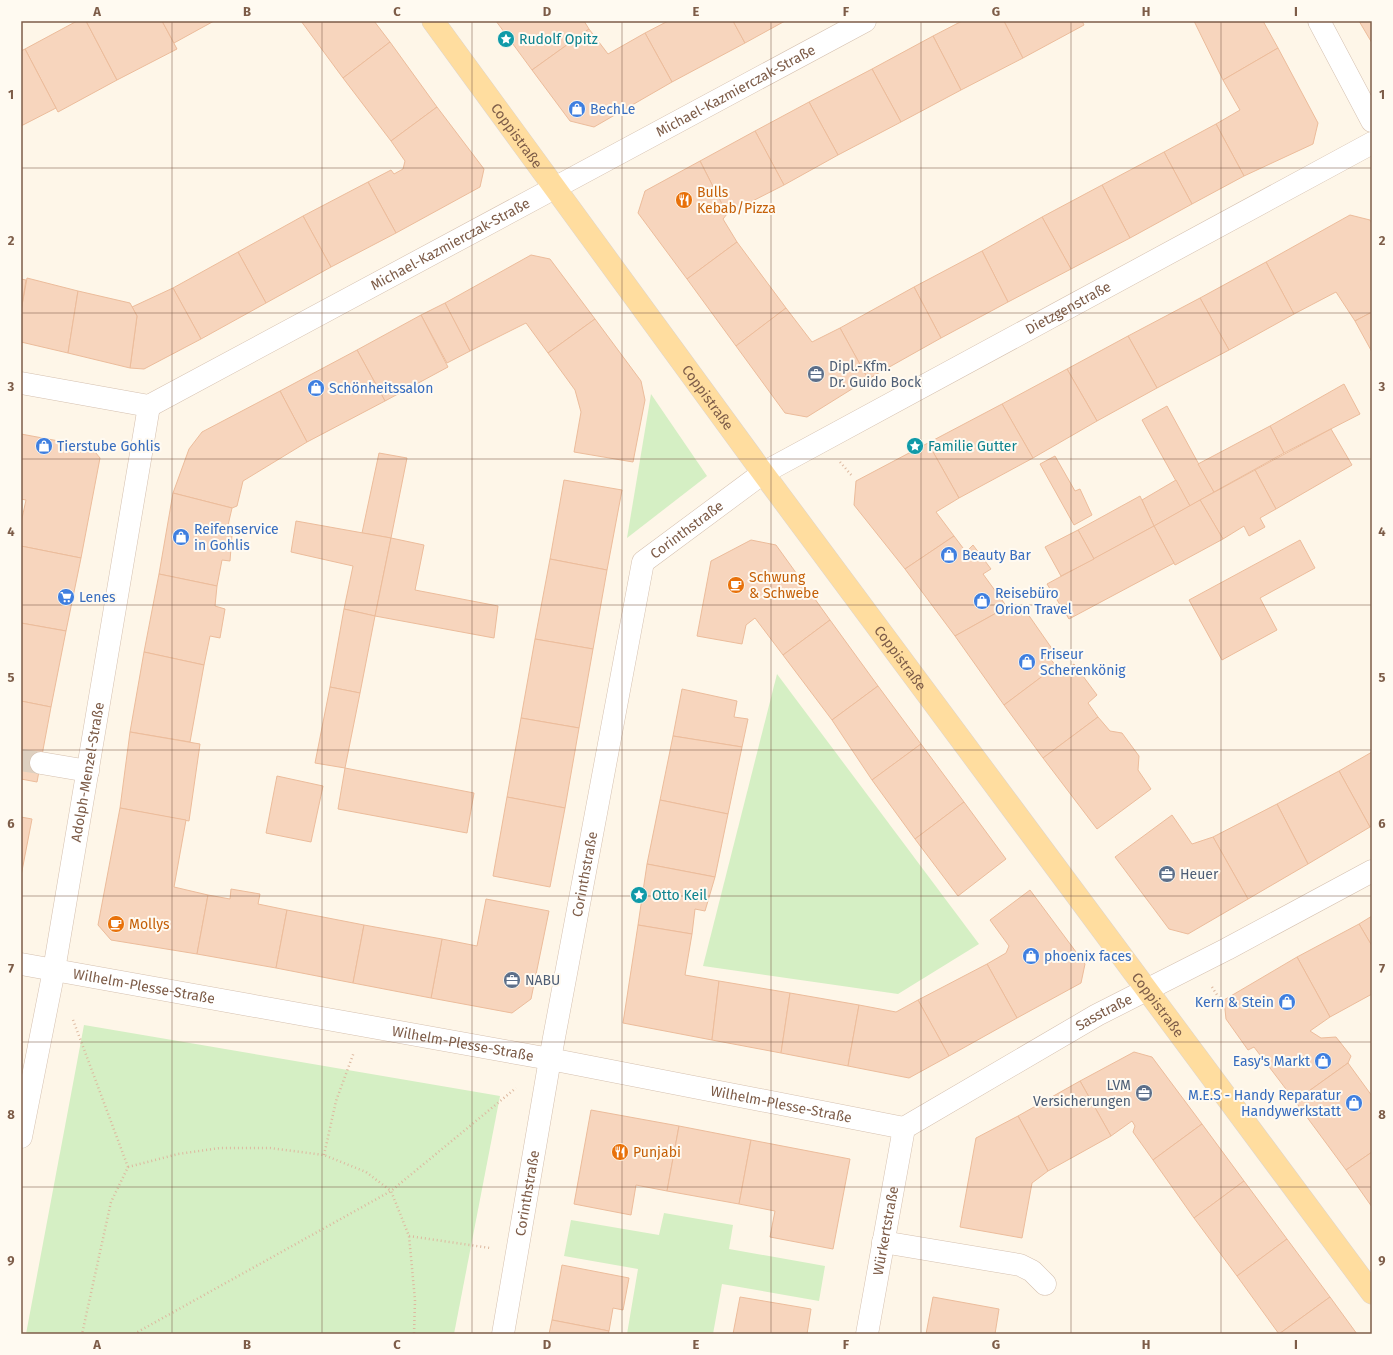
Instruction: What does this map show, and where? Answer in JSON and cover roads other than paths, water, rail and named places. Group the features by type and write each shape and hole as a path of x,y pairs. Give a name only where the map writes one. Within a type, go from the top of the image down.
{"main road":[{"name":"Coppistraße","path":"432,21 763,473 1372,1293"}],"street":[{"name":"Michael-Kazmierczak-Straße","path":"149,406 865,21"},
{"path":"1319,21 1372,121"},
{"name":"Dietzgenstraße","path":"763,473 1372,143"},
{"path":"21,383 149,406"},
{"name":"Adolph-Menzel-Straße","path":"21,1137 54,970 149,406"},
{"name":"Corinthstraße","path":"503,1334 550,1059 643,562 763,473"},
{"path":"41,763 88,771"},
{"name":"Sasstraße","path":"904,1128 1097,1015 1227,949 1372,871"},
{"name":"Wilhelm-Plesse-Straße","path":"21,964 550,1059 904,1128"},
{"name":"Würkertstraße","path":"867,1334 904,1128"},
{"path":"884,1242 1020,1265 1032,1271 1045,1284"}],"tunnel":[{"path":"21,760 41,763"}],"place":[{"name":"Rudolf Opitz","path":"506,39"},
{"name":"BechLe","path":"577,109"},
{"name":"Bulls Kebab/Pizza","path":"684,200"},
{"name":"Dipl.-Kfm. Dr. Guido Bock","path":"816,374"},
{"name":"Schönheitssalon","path":"316,388"},
{"name":"Tierstube Gohlis","path":"44,446"},
{"name":"Familie Gutter","path":"915,446"},
{"name":"Reifenservice in Gohlis","path":"181,537"},
{"name":"Beauty Bar","path":"949,555"},
{"name":"Schwung & Schwebe","path":"736,585"},
{"name":"Lenes","path":"66,597"},
{"name":"Reisebüro Orion Travel","path":"982,601"},
{"name":"Friseur Scherenkönig","path":"1027,662"},
{"name":"Heuer","path":"1167,874"},
{"name":"Otto Keil","path":"639,895"},
{"name":"Mollys","path":"116,924"},
{"name":"phoenix faces","path":"1031,956"},
{"name":"NABU","path":"512,980"},
{"name":"Kern & Stein","path":"1287,1002"},
{"name":"Easy's Markt","path":"1323,1061"},
{"name":"LVM Versicherungen","path":"1144,1093"},
{"name":"M.E.S - Handy Reparatur Handywerkstatt","path":"1354,1103"},
{"name":"Punjabi","path":"620,1152"}]}
